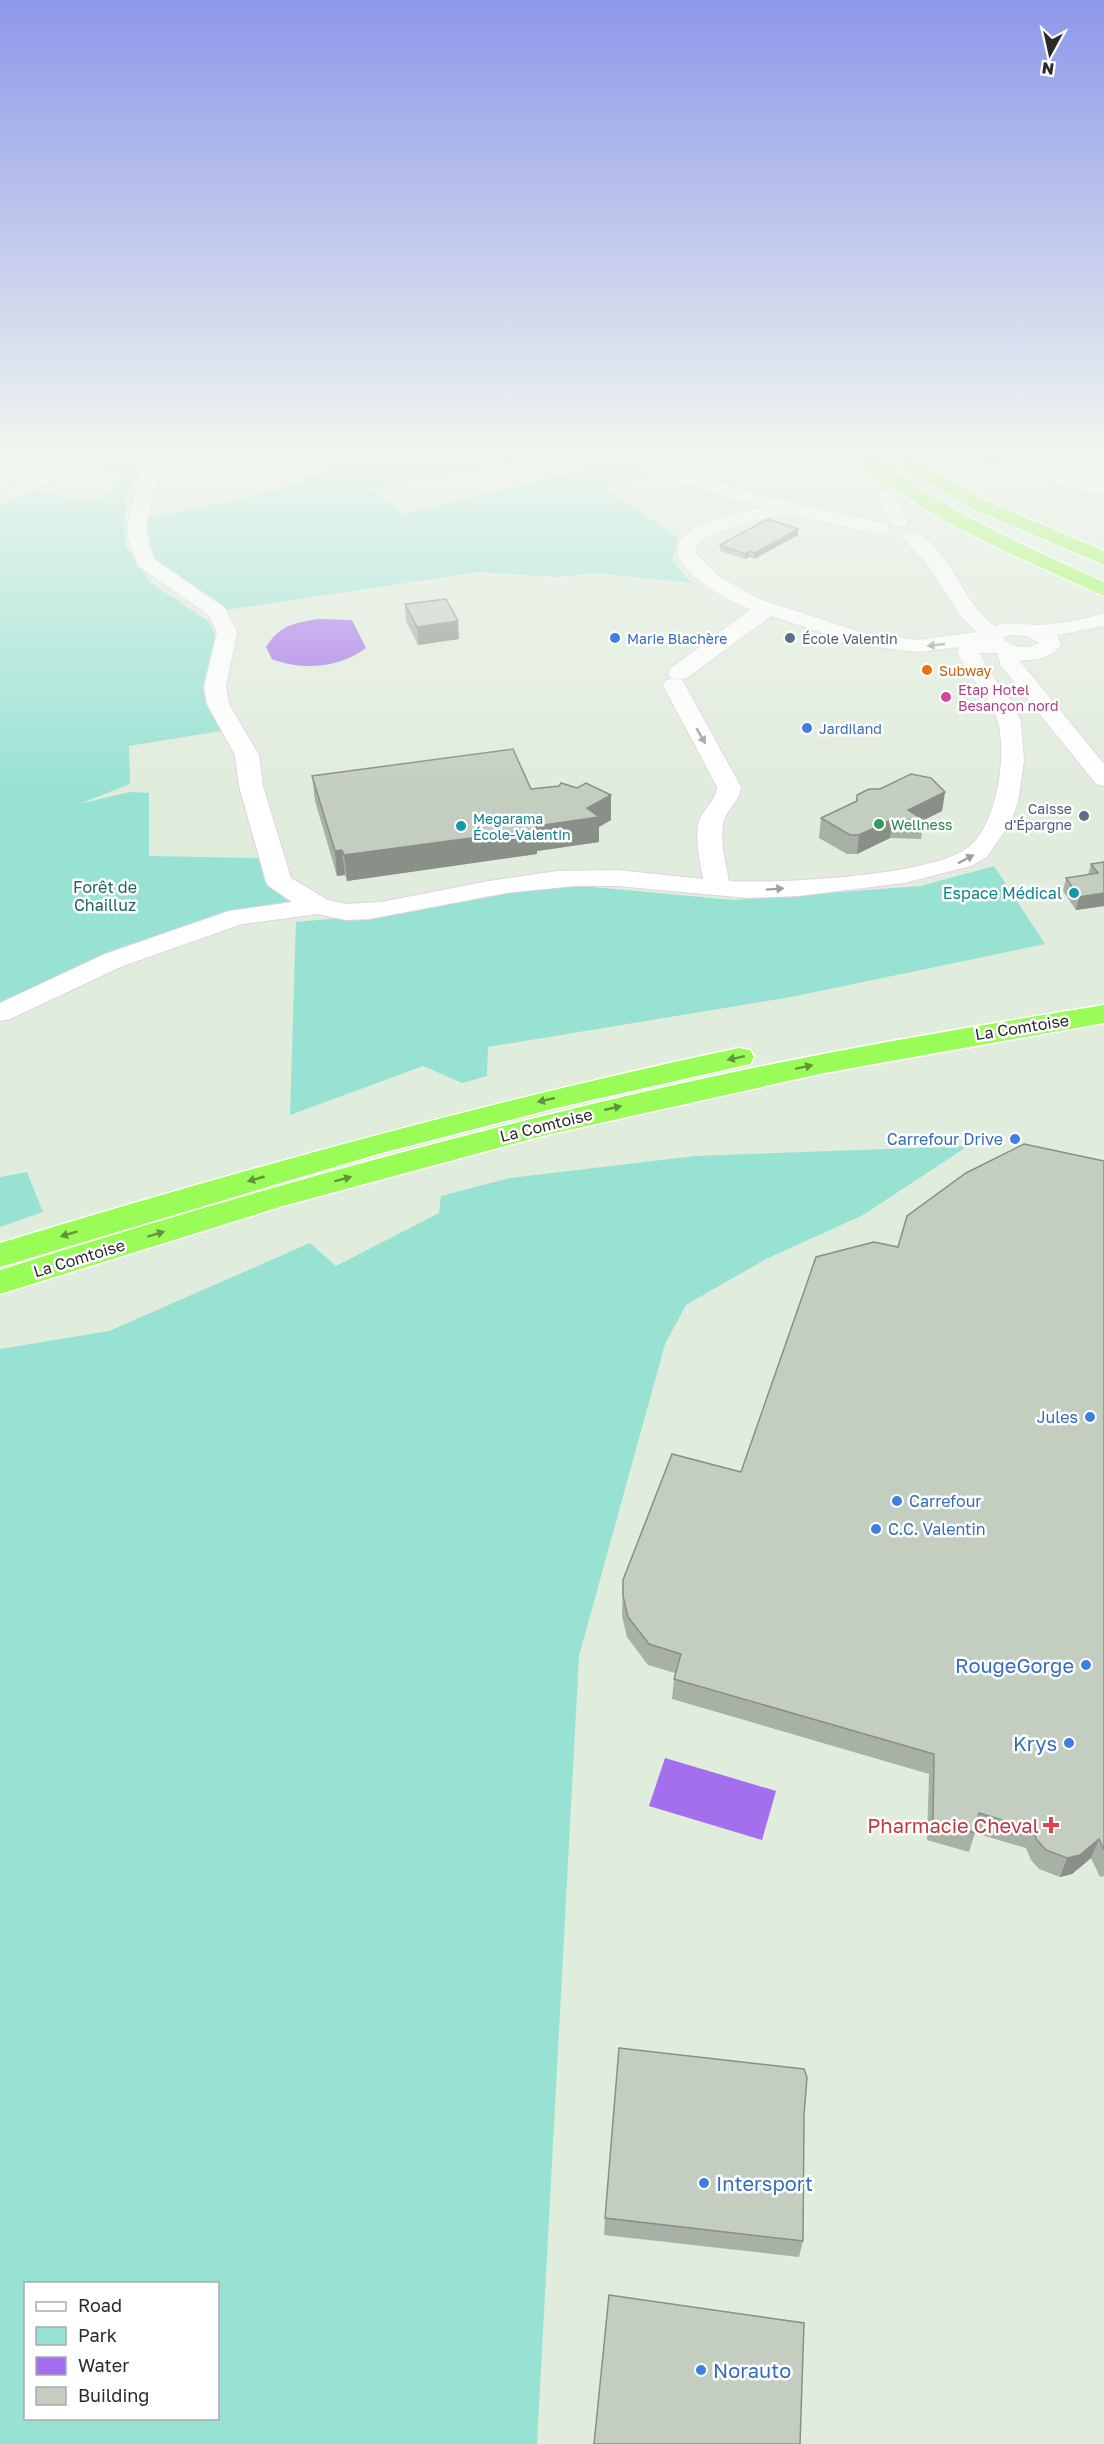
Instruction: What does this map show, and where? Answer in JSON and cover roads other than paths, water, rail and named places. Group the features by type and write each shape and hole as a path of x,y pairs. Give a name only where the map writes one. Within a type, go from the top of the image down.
{"highway":[{"path":"1046,564 1104,590"},
{"name":"La Comtoise","path":"0,1255 334,1156 543,1100 873,1030 1104,993"},
{"name":"La Comtoise","path":"0,1282 337,1180 556,1121 886,1050 1104,1014"}],"street":[{"path":"148,564 218,612 223,620 227,632 215,687 218,704 247,755 251,786 279,882 317,907"},
{"path":"694,564 713,581 750,602 860,639 928,645 975,638 998,642"},
{"path":"937,564 962,603 998,642 1010,661 1104,779"},
{"path":"962,603 1035,639"},
{"path":"717,888 710,828 715,813 729,792 729,787 676,679 757,614 769,609"},
{"path":"998,642 1003,630 1035,639 1104,620"},
{"path":"0,1013 114,960 238,917 317,907 345,912 382,910 523,881 578,877 717,888 770,889 903,877 957,864 977,853 990,836 1004,805 1012,772 1014,745 1011,726 1004,706 973,662 968,648 998,642 1068,638 1104,630"},
{"path":"1024,677 1035,639"}],"water":[{"path":"318,619 352,620 366,648 345,660 320,666 296,665 272,659 266,647 277,634 288,626"},
{"path":"665,1758 776,1791 762,1840 649,1806"}],"place":[{"name":"Marie Blachère","path":"615,638"},
{"name":"École Valentin","path":"790,638"},
{"name":"Subway","path":"927,670"},
{"name":"Etap Hotel Besançon nord","path":"946,697"},
{"name":"Jardiland","path":"807,728"},
{"name":"Caisse d'Épargne","path":"1084,816"},
{"name":"Wellness","path":"879,824"},
{"name":"Megarama École-Valentin","path":"461,826"},
{"name":"Espace Médical","path":"1074,893"},
{"name":"Carrefour Drive","path":"1015,1139"},
{"name":"Jules","path":"1090,1417"},
{"name":"Carrefour","path":"897,1501"},
{"name":"C.C. Valentin","path":"876,1529"},
{"name":"RougeGorge","path":"1086,1665"},
{"name":"Krys","path":"1069,1743"},
{"name":"Pharmacie Cheval","path":"1051,1825"},
{"name":"Intersport","path":"704,2183"},
{"name":"Norauto","path":"701,2370"}],"park label":[{"name":"Forêt de Chailluz","path":"105,896"}]}
